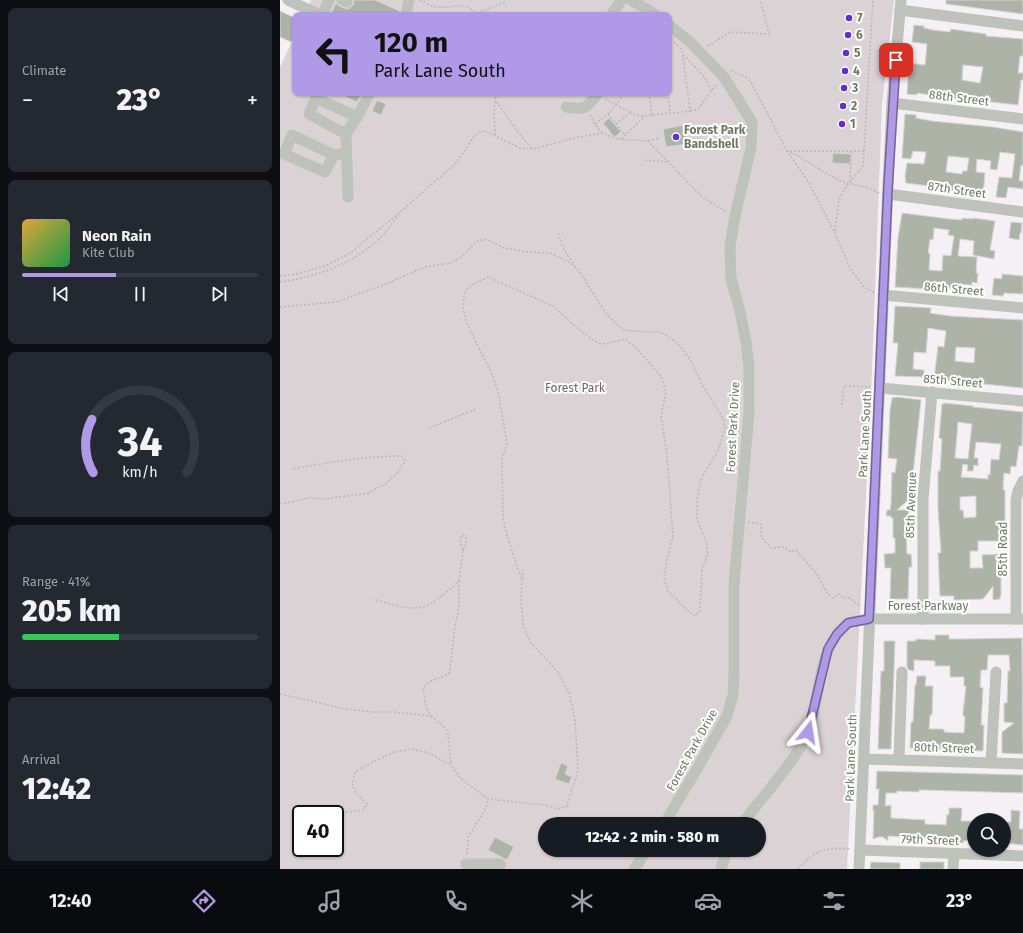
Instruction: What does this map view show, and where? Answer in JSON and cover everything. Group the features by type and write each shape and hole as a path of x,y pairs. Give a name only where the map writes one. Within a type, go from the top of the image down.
{"street":[{"path":"288,0 315,12"},
{"path":"323,12 329,0"},
{"path":"407,12 409,0"},
{"path":"613,12 622,0"},
{"path":"631,0 651,12"},
{"path":"900,5 1023,26"},
{"name":"Park Lane South","path":"859,869 856,850 864,759 875,388 883,193 900,5"},
{"name":"Forest Park Drive","path":"668,817 727,716 733,696 734,584 750,412 749,367 746,342 740,311 731,279 730,247 735,216 751,148 752,122 724,77 689,41 672,27"},
{"path":"348,197 346,134 368,96"},
{"path":"566,107 582,109 601,96"},
{"path":"346,134 309,114 316,98 357,117"},
{"name":"88th Street","path":"892,102 1023,119"},
{"path":"334,155 346,153"},
{"name":"87th Street","path":"883,193 1023,212"},
{"name":"86th Street","path":"880,295 1023,308"},
{"name":"85th Street","path":"875,388 1023,401"},
{"name":"85th Avenue","path":"923,619 923,499 932,392"},
{"name":"85th Road","path":"1019,619 1016,500 1018,491 1023,481"},
{"name":"Forest Parkway","path":"747,817 782,773 804,740 808,732 828,649 837,634 848,623 869,619 1019,619"},
{"path":"899,760 902,672"},
{"path":"991,763 996,672"},
{"name":"80th Street","path":"864,759 1023,764"},
{"name":"79th Street","path":"856,850 1023,856"},
{"path":"954,854 954,869"},
{"path":"634,869 642,857"},
{"path":"721,869 725,857"},
{"path":"466,864 500,864 500,869"}],"path":[{"path":"420,0 430,6 439,8 458,3"},
{"path":"700,52 730,32 769,34 760,0"},
{"path":"835,233 839,200 845,188 863,166 873,0"},
{"path":"463,2 472,6 476,12"},
{"path":"482,12 505,2"},
{"path":"672,40 682,50 690,110"},
{"path":"683,55 705,77 711,91"},
{"path":"729,69 746,77 752,84 787,151 809,182 835,233 850,268 863,286 880,295"},
{"path":"601,96 616,106 636,115 645,116 695,110 699,108 717,83"},
{"path":"495,135 494,114 496,96"},
{"path":"595,124 616,106 622,96"},
{"path":"649,96 652,115"},
{"path":"668,96 670,113"},
{"path":"496,102 508,115 515,129 533,149"},
{"path":"586,107 595,124 602,133 617,139 648,142 660,138"},
{"path":"616,124 631,112"},
{"path":"608,114 623,133 627,134"},
{"path":"622,139 645,116"},
{"path":"280,276 296,274 325,266 350,254 454,165 474,136 479,132 486,131 520,148 533,149 574,138 602,133"},
{"path":"648,142 702,197 727,212"},
{"path":"787,151 864,151"},
{"path":"787,151 797,155 826,174 843,182 883,193"},
{"path":"850,183 851,151"},
{"path":"646,160 668,162"},
{"path":"280,282 306,278 325,272 352,259 374,243 393,223 399,213"},
{"path":"522,580 506,532 503,518 502,460 507,444 499,396 493,376 467,324 463,308 464,295 468,287 488,277 553,306 577,328 598,343 606,344 625,339 636,348 661,376 666,392 661,416 667,454 673,536 664,578 668,591 695,616 700,612 702,570 708,553 706,542 697,519 696,500 702,477 717,453 725,429 723,418 701,383 692,362 678,343 661,332 630,332 622,329 607,315 565,251 558,233"},
{"path":"280,307 336,302 386,284 425,267 450,263 462,257 476,242 486,239 504,248 528,252 550,253 569,262 579,271"},
{"path":"842,405 844,386 875,388"},
{"path":"429,428 476,409"},
{"path":"280,504 309,498 324,499 368,493 386,484 399,471 405,461 402,456 386,456 345,459 291,469"},
{"path":"750,522 761,524 761,537 771,548 784,547 791,552 796,550 817,574 827,593 833,598 837,594 840,594 843,598 850,598 860,606"},
{"path":"463,551 460,541 462,535 466,536 466,543 463,551 459,581 459,605 449,673 442,677 428,681 423,688 426,706 431,716 444,726 448,734 451,764 460,778 488,799 545,805 558,809 567,806 578,771 575,719 569,692 558,672 530,642 524,624 521,600 523,570"},
{"path":"374,599 408,608 422,608 432,604 459,581"},
{"path":"280,694 346,709 431,716"},
{"path":"344,813 363,810 367,804 356,793 352,783 356,771 394,752 412,749 429,753 451,764"},
{"path":"466,864 468,837 486,808 488,799"},
{"path":"798,869 811,856 823,849 856,850"}],"green space":[{"name":"Forest Park","path":"311,0 894,0 882,105 871,396 847,869 280,869 280,67 292,41 292,96 672,96 672,12 305,12"}],"building":[{"path":"354,0 375,0 400,11 332,12 336,3 339,6 348,9 353,5"},
{"path":"946,0 1023,0 1023,14 946,4"},
{"path":"280,11 292,17 292,40 291,42 280,37"},
{"path":"914,25 924,26 924,28 933,30 950,32 951,29 986,34 986,36 1023,39 1023,56 1020,56 1018,73 1023,73 1023,80 1021,80 1018,105 972,101 917,93 917,95 907,94 909,63 925,65 927,44 912,42","holes":["963,65 983,67 980,83 962,80"]},
{"path":"344,96 360,96 357,102"},
{"path":"377,100 386,104 381,115 372,111"},
{"path":"905,114 916,115 916,118 932,121 993,127 1023,132 1023,166 1021,165 1019,181 1023,181 1023,189 1008,187 1006,198 996,197 999,177 1012,178 1015,154 1000,152 997,170 990,169 991,161 977,159 976,172 985,173 983,195 960,193 945,188 906,183 905,176 907,163 924,164 926,152 913,151 911,159 902,158","holes":["948,156 969,158 967,171 963,171 962,174 946,172"]},
{"path":"609,118 621,132 614,137 603,123"},
{"name":"Forest Park Bandshell","path":"685,125 687,144 666,147 663,129"},
{"path":"833,153 851,154 850,164 832,163"},
{"path":"902,213 950,219 962,220 962,218 973,218 995,221 990,250 995,251 994,259 973,255 974,241 960,239 958,256 977,257 976,273 978,273 977,283 972,282 972,285 959,284 959,290 929,285 928,289 895,287 898,238","holes":["934,228 949,230 948,235 954,236 951,256 943,255 942,271 929,270 930,254 928,253 930,239 933,240"]},
{"path":"1011,222 1022,223 1019,240 1009,238"},
{"path":"1002,274 1023,276 1023,294 1004,293 1003,296 992,295 994,278 1002,279"},
{"path":"895,306 931,308 930,313 950,316 1023,320 1023,388 934,379 938,346 944,347 946,331 928,328 926,353 914,352 913,369 924,370 924,377 895,376 898,343 893,343","holes":["956,347 975,348 974,363 955,361"]},
{"path":"897,397 921,400 913,474 912,473 911,485 909,485 908,500 897,510 909,510 906,534 907,554 911,554 912,567 909,567 908,599 890,599 891,568 885,568 884,554 895,553 893,518 891,518 891,516 886,516 887,510 890,510 892,472 895,473 897,459 888,458 890,409 892,398"},
{"path":"942,404 1023,412 1022,446 1019,446 1016,467 1011,466 1010,474 1004,473 1003,490 1005,490 1005,530 1002,530 1001,541 978,541 978,551 970,551 970,568 983,568 982,555 1001,554 1000,599 993,600 993,586 983,599 954,600 954,596 940,596 938,553 941,553 938,509 938,471 940,471 942,439 939,438","holes":["958,422 972,424 968,459 955,458","976,442 1001,444 999,460 991,459 990,475 988,474 988,479 961,477 963,464 968,465 967,471 973,471 974,465 978,466 978,458 974,458","976,496 976,517 964,518 963,510 960,510 960,497"]},
{"path":"935,635 949,635 949,639 1022,638 1023,754 1002,753 1002,732 1014,723 1004,722 1004,703 1007,703 1008,671 1010,671 1009,655 988,655 987,670 981,670 980,687 983,688 981,725 984,725 983,751 910,748 911,722 913,722 915,685 917,676 926,676 925,686 933,686 932,715 930,715 929,729 944,729 944,732 964,733 965,716 963,716 963,712 966,686 964,686 964,677 950,677 950,666 935,666 935,661 914,660 914,671 909,670 907,667 907,641 916,641 916,639 935,640"},
{"path":"884,641 895,641 891,749 878,749 881,671 884,671"},
{"path":"561,763 568,766 565,774 572,777 569,784 555,779"},
{"path":"877,771 1023,775 1023,793 919,790 919,792 897,791 897,793 886,793 885,806 891,805 891,818 925,820 925,824 946,825 947,814 949,815 949,808 962,808 961,821 967,821 967,841 963,841 963,843 928,840 928,838 888,836 888,841 883,837 873,839 873,805 878,805 879,789 876,789"},
{"path":"1011,810 1020,811 1019,829 1023,829 1023,845 1011,844"},
{"path":"495,837 514,847 507,860 488,850"},
{"path":"871,862 900,863 900,869 870,869"},
{"path":"920,862 944,862 944,869 920,869"}],"place":[{"name":"7","path":"849,18"},
{"name":"6","path":"848,35"},
{"name":"5","path":"846,53"},
{"name":"4","path":"845,71"},
{"name":"3","path":"844,88"},
{"name":"2","path":"843,106"},
{"name":"1","path":"842,124"},
{"name":"Forest Park Bandshell","path":"676,137"}],"route":[{"path":"808,732 828,649 837,634 848,623 869,619 892,102 896,60"}]}
